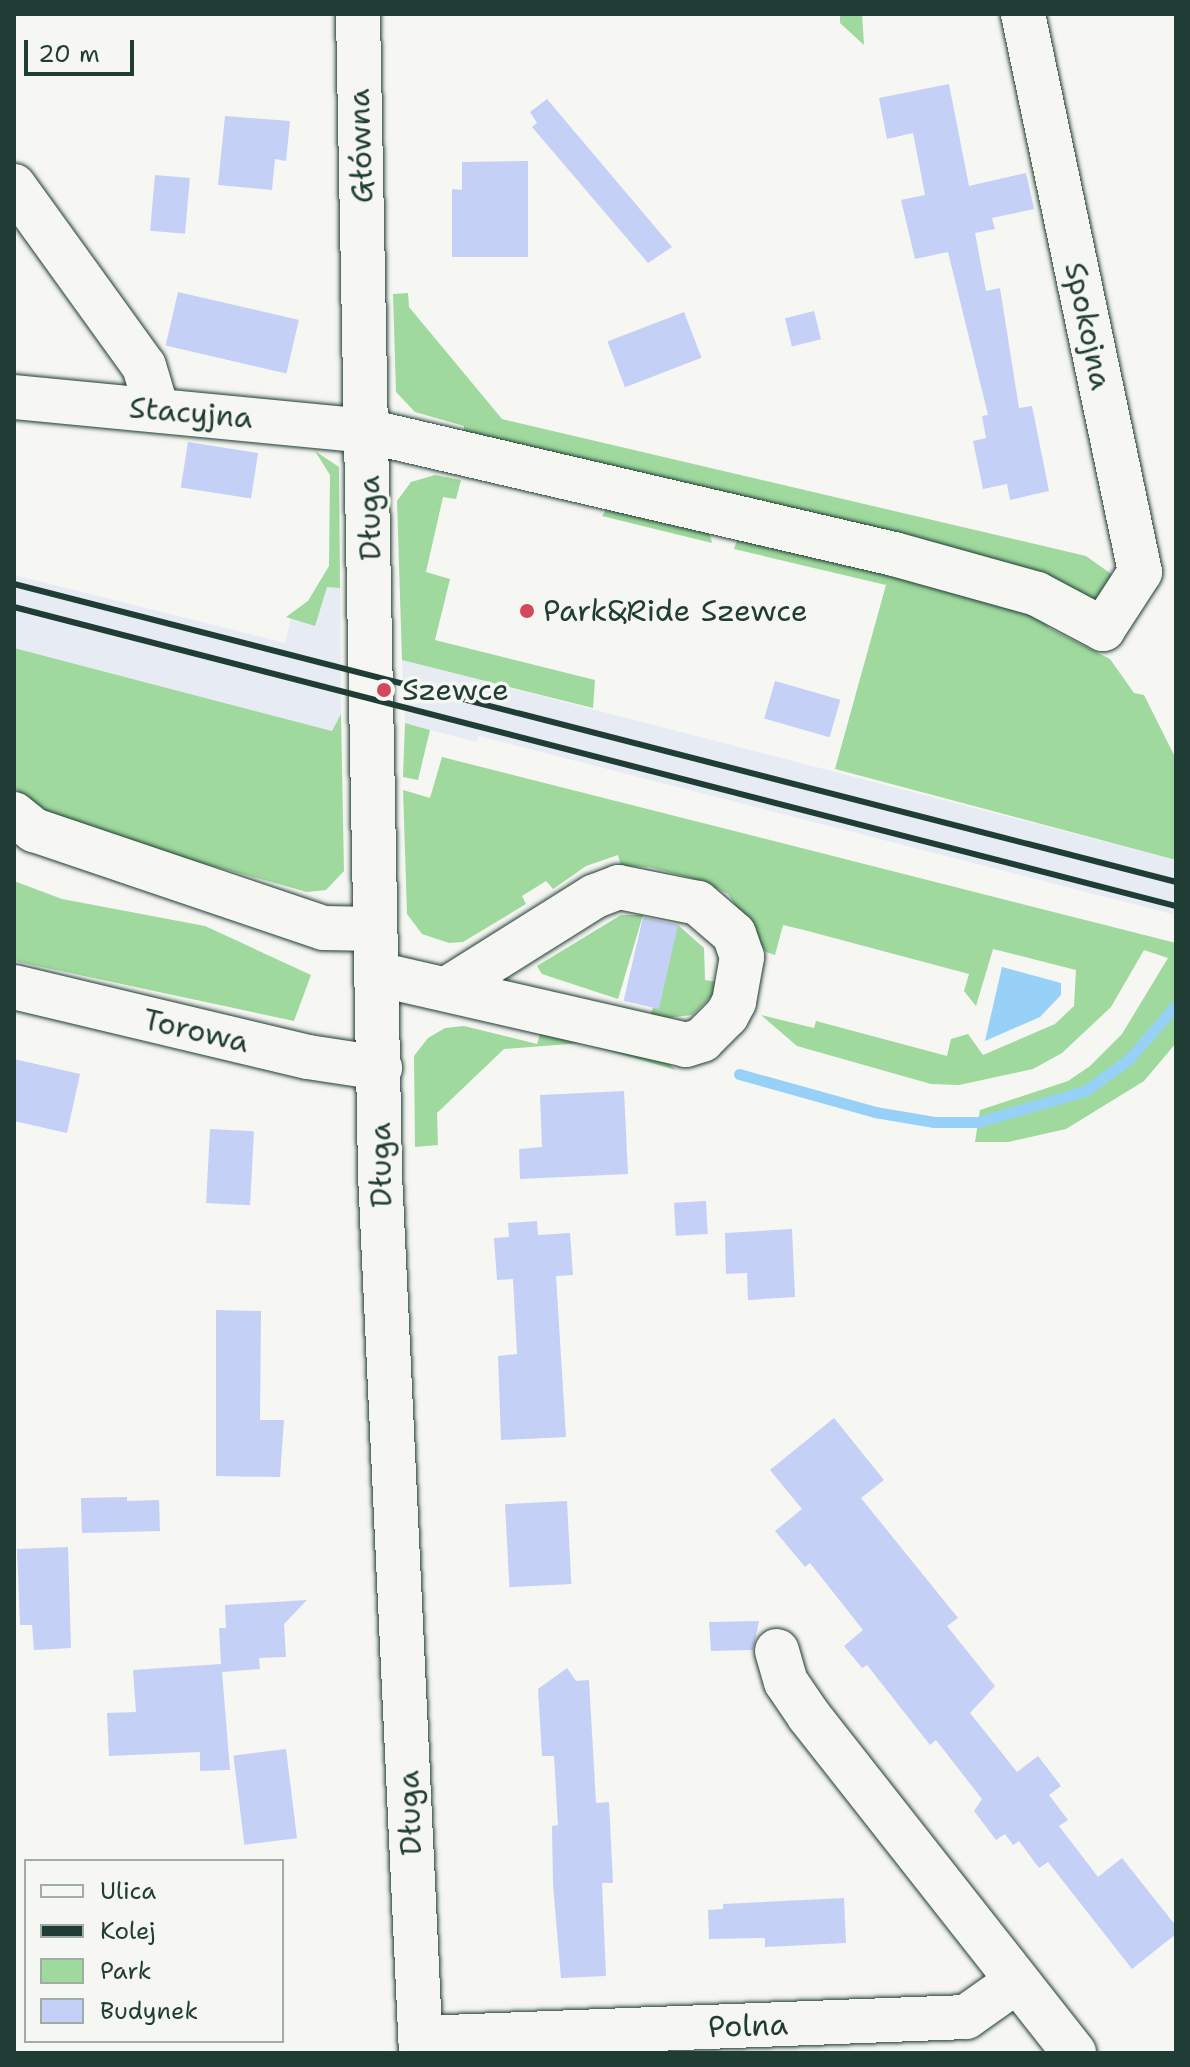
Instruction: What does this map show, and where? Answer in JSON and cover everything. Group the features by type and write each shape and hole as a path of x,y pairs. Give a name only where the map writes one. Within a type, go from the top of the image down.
{"street":[{"name":"Główna","path":"358,14 365,277"},
{"name":"Spokojna","path":"1023,14 1140,572 1103,629"},
{"path":"14,186 32,235 144,366 157,410"},
{"name":"Długa","path":"365,277 380,1174 420,2046"},
{"name":"Stacyjna","path":"14,397 367,431 894,554 1037,594 1103,629"},
{"path":"14,814 34,830 324,928 375,929"},
{"path":"377,974 450,987 686,1045 702,1040 727,1015 740,981 742,957 734,934 698,903 635,886 619,887 595,896 450,987"},
{"name":"Torowa","path":"14,987 308,1057 380,1068"},
{"path":"777,1651 786,1682 809,1716 1074,2053"},
{"name":"Polna","path":"420,2046 966,2017 1017,1981"}],"shaded area":[{"path":"326,571 340,588 341,714 332,731 14,648 14,575 285,643 291,619 286,617 308,601"},
{"path":"402,660 1176,860 1176,915 479,736 476,742 405,723"}],"green space":[{"path":"840,14 862,14 864,45 840,23"},
{"path":"408,293 409,307 502,419 1086,556 1121,581 1101,614 464,436 464,426 415,412 396,392 393,294"},
{"path":"315,451 339,467 340,588 327,587 315,626 286,617 308,601 329,566 330,475"},
{"path":"435,475 461,480 456,499 443,497 426,572 450,579 435,640 595,680 593,708 402,660 397,501 411,482"},
{"path":"607,508 707,522 712,543 602,516"},
{"path":"741,528 1031,608 1049,628 1110,659 1134,693 1144,695 1176,759 1176,860 835,769 886,585 734,549"},
{"path":"14,648 332,731 341,714 344,871 326,890 307,892 61,824 14,788"},
{"path":"405,723 430,730 418,780 403,777"},
{"path":"442,757 1176,943 1176,1043 1144,1081 1066,1129 1008,1142 975,1142 980,1110 1068,1081 1090,1066 1122,1034 1168,958 1144,950 1111,1007 1062,1053 1033,1069 959,1085 931,1084 797,1046 761,1015 814,1028 816,1021 947,1056 951,1039 968,1034 983,1055 1055,1024 1074,1006 1076,970 993,949 976,1006 964,991 969,974 804,930 783,925 775,955 766,952 728,894 702,881 649,867 621,866 618,855 586,866 553,889 546,881 522,896 526,904 463,942 449,943 422,934 407,914 403,790 430,798"},
{"path":"14,881 62,899 205,926 311,975 294,1021 14,961"},
{"path":"621,915 643,915 618,999 542,974 537,966"},
{"path":"678,925 704,948 705,980 717,982 713,995 692,1015 649,1020"},
{"path":"464,1026 537,1044 542,1028 663,1059 676,1070 582,1043 504,1049 437,1113 438,1145 415,1147 414,1056 428,1038 445,1028"}],"water":[{"path":"1002,967 1061,983 1061,995 1040,1017 985,1041"}],"building":[{"path":"949,84 969,186 1026,173 1034,209 992,218 995,229 975,233 986,291 1000,288 1019,408 1032,406 1049,491 1010,500 1007,484 983,489 973,441 986,438 982,416 988,415 948,252 915,259 901,200 925,195 913,133 887,139 879,98"},
{"path":"547,99 672,247 648,263 532,127 537,123 530,112"},
{"path":"225,116 290,121 286,161 275,159 272,190 218,185"},
{"path":"528,161 528,257 452,257 452,189 462,190 462,162"},
{"path":"155,175 190,178 185,234 150,231"},
{"path":"178,292 299,320 286,373 166,346"},
{"path":"814,311 821,339 792,346 785,318"},
{"path":"684,312 702,358 625,387 607,341"},
{"path":"188,442 258,453 251,499 181,487"},
{"path":"775,681 840,700 830,737 764,718"},
{"path":"643,917 678,925 659,1009 624,1001"},
{"path":"14,1059 80,1074 67,1133 14,1121"},
{"path":"624,1091 628,1174 520,1179 519,1149 542,1147 540,1095"},
{"path":"210,1129 254,1131 250,1205 206,1203"},
{"path":"706,1201 708,1234 676,1236 674,1203"},
{"path":"537,1221 538,1235 570,1233 573,1275 556,1276 566,1437 501,1440 498,1356 517,1354 513,1279 497,1280 494,1238 509,1237 508,1223"},
{"path":"792,1229 795,1297 748,1300 747,1273 726,1274 725,1233"},
{"path":"216,1310 261,1311 260,1420 284,1420 280,1477 216,1476"},
{"path":"834,1418 884,1480 861,1498 958,1618 947,1626 995,1686 970,1713 1017,1772 1038,1756 1061,1786 1049,1795 1068,1820 1059,1826 1098,1877 1122,1858 1176,1926 1176,1934 1132,1969 1048,1862 1039,1868 1019,1841 1013,1845 1005,1834 996,1840 974,1811 982,1799 936,1740 930,1745 867,1665 862,1668 844,1646 863,1630 810,1563 805,1567 775,1531 802,1509 770,1470"},
{"path":"127,1497 127,1501 159,1500 160,1531 82,1533 81,1498"},
{"path":"567,1501 571,1584 509,1587 505,1504"},
{"path":"68,1547 71,1648 34,1650 32,1625 20,1625 17,1549"},
{"path":"307,1600 284,1624 286,1657 259,1658 260,1669 222,1672 230,1770 200,1771 200,1752 109,1756 107,1713 136,1712 133,1670 221,1664 219,1628 226,1628 225,1605"},
{"path":"759,1621 753,1650 711,1651 709,1622"},
{"path":"567,1668 576,1681 589,1680 596,1803 609,1802 613,1883 602,1883 606,1976 561,1978 553,1885 552,1826 558,1825 554,1756 542,1756 538,1689"},
{"path":"286,1749 297,1838 244,1845 233,1755"},
{"path":"844,1898 846,1943 765,1947 765,1938 709,1939 708,1910 723,1909 723,1904"}],"waterway":[{"path":"739,1074 875,1112 934,1122 978,1122 1085,1091 1128,1060 1176,1005"}],"railway":[{"path":"14,584 1176,882"},
{"path":"14,607 1176,906"}],"place":[{"name":"Park&Ride Szewce","path":"527,611"},
{"name":"Szewce","path":"384,690"}]}
